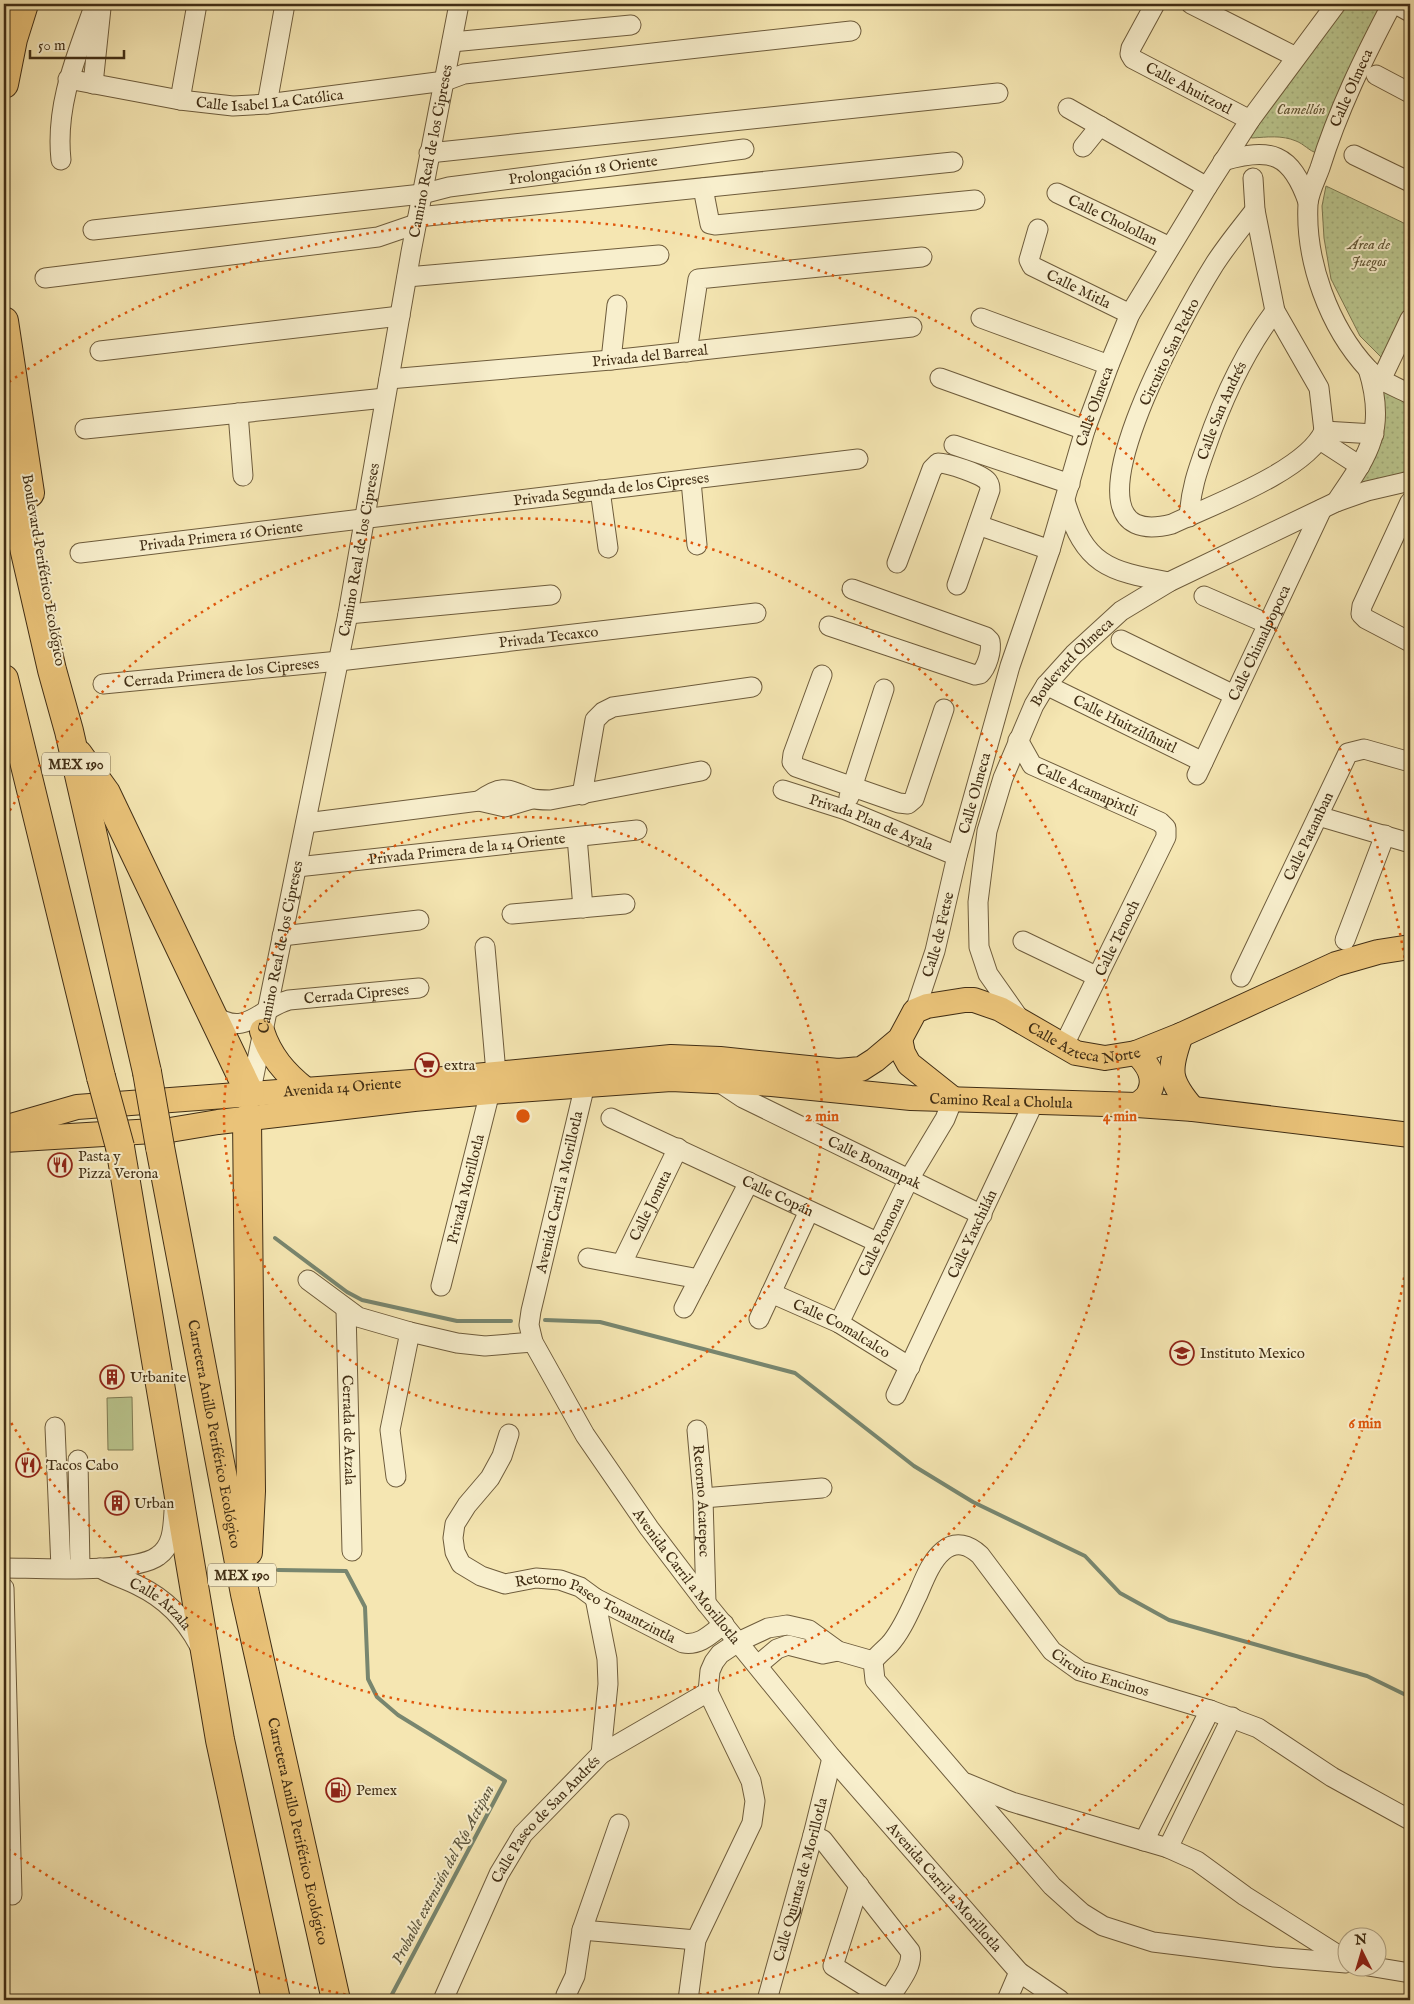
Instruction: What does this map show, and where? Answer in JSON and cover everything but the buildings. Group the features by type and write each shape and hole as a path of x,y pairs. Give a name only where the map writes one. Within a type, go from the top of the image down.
{"highway":[{"path":"4,84 13,39 24,4"},
{"name":"Boulevard Periférico Ecológico","path":"4,321 26,472 59,650 71,740"},
{"name":"Boulevard Periférico Ecológico","path":"4,456 146,1072"},
{"name":"MEX 190","path":"4,679 120,1148 220,1740 276,2000"},
{"path":"71,740 106,793 213,1015 248,1106 251,1491 245,1594"},
{"name":"Carretera Anillo Periférico Ecológico","path":"146,1072 245,1594 336,2000"}],"main road":[{"name":"Calle Azteca Norte","path":"914,1011 926,1006 974,1000 991,1005 1019,1018 1076,1053 1098,1057 1114,1057 1136,1052 1180,1035 1336,964 1378,952 1410,947"},
{"path":"773,1074 861,1069 900,1039 914,1011"},
{"path":"264,1020 266,1042 278,1064 305,1089"},
{"path":"1180,1035 1172,1064 1172,1078 1177,1091 1193,1109"},
{"path":"900,1039 903,1053 909,1064 953,1099"},
{"path":"1136,1052 1148,1065 1152,1079 1149,1094 1137,1105"},
{"name":"Avenida 14 Oriente","path":"4,1128 77,1107 248,1106 588,1074 671,1057 720,1059 773,1074"},
{"name":"Avenida 14 Oriente","path":"588,1074 716,1080 773,1074"},
{"name":"Camino Real a Cholula","path":"773,1074 911,1098 1137,1105 1193,1109 1410,1135"},
{"name":"Avenida 14 Oriente","path":"4,1140 134,1133 248,1106 305,1089 413,1090"}],"street":[{"path":"61,160 59,137 68,79 95,4"},
{"path":"93,84 102,4"},
{"path":"180,100 198,4"},
{"path":"267,104 285,4"},
{"name":"Camino Real de los Cipreses","path":"248,1106 348,614 411,252 446,81 459,4"},
{"name":"Calle Ahuitzotl","path":"1155,4 1130,48 1130,54 1133,59 1250,120"},
{"path":"1191,4 1296,57"},
{"name":"Calle Olmeca","path":"957,856 1010,666 1050,550 1085,430 1130,314 1250,120 1336,4"},
{"name":"Calle Olmeca","path":"1374,379 1349,345 1335,321 1321,288 1310,234 1308,202 1327,145 1359,67 1401,8"},
{"path":"452,42 631,25"},
{"name":"Calle Isabel La Católica","path":"68,79 180,100 233,106 267,104 446,81 464,74 852,31"},
{"path":"1376,75 1410,93"},
{"path":"430,153 998,93"},
{"path":"1068,108 1207,187"},
{"path":"1083,147 1100,126"},
{"name":"Prolongación 18 Oriente","path":"93,230 422,194 449,187 744,150"},
{"path":"1223,161 1257,154 1278,158 1285,162 1295,173 1308,202"},
{"path":"1354,155 1410,182"},
{"path":"45,278 378,237 417,221 703,188 953,162"},
{"path":"1253,178 1255,210 1275,311 1319,388 1322,436 1360,466"},
{"path":"703,188 710,224 715,226 975,200"},
{"name":"Calle Cholollan","path":"1057,193 1170,247"},
{"name":"Circuito San Pedro","path":"1255,210 1215,263 1163,356 1137,416 1120,473 1119,497 1125,514 1136,524 1157,528 1172,524 1269,479 1297,462 1322,436"},
{"name":"Calle Mitla","path":"1038,229 1029,260 1032,266 1130,314"},
{"path":"378,237 411,252"},
{"path":"407,277 659,256"},
{"path":"687,352 698,279 922,256"},
{"path":"610,360 617,305"},
{"name":"Calle San Andrés","path":"1189,517 1191,492 1232,380 1252,345 1275,311"},
{"path":"100,351 400,316"},
{"path":"981,318 1109,365"},
{"path":"1410,319 1374,379 1410,394"},
{"name":"Privada del Barreal","path":"389,379 610,360 912,327"},
{"path":"940,378 1085,430"},
{"name":"Calle Chimalpopoca","path":"1200,768 1268,624 1329,506 1368,453 1374,434 1374,379"},
{"path":"85,429 385,398"},
{"path":"238,413 243,476"},
{"path":"1322,436 1374,434"},
{"path":"954,445 1068,493 1070,518 1081,541 1102,563 1118,571 1169,582"},
{"name":"Privada Segunda de los Cipreses","path":"363,520 858,459"},
{"path":"897,563 932,469 938,463 946,463 984,479 990,484 990,490 957,585"},
{"path":"690,480 697,545"},
{"name":"Boulevard Olmeca","path":"1019,1018 988,974 979,946 978,902 987,831 1018,740 1034,705 1046,685 1074,654 1121,611 1169,582 1329,506 1366,491 1410,481"},
{"path":"600,490 608,548"},
{"path":"1410,502 1362,606 1361,614 1366,619 1410,642"},
{"name":"Privada Primera 16 Oriente","path":"80,553 363,520"},
{"path":"978,525 1050,550"},
{"path":"829,626 975,675 980,674 984,670 991,647 990,641 986,637 852,589"},
{"path":"348,614 551,595"},
{"path":"1204,596 1268,624"},
{"name":"Privada Tecaxco","path":"339,661 756,613"},
{"path":"1121,640 1234,695"},
{"path":"988,658 1010,666"},
{"name":"Cerrada Primera de los Cipreses","path":"103,684 339,661"},
{"path":"822,675 793,754 792,762 796,767 899,803 908,804 914,799 944,709"},
{"name":"Calle Huitzilíhuitl","path":"1046,685 1200,768"},
{"path":"582,795 595,720 603,712 614,707 752,687"},
{"path":"846,810 884,689"},
{"name":"Calle Acamapixtli","path":"1018,740 1032,765 1160,822 1166,828"},
{"name":"Calle Patamban","path":"1241,976 1348,753 1364,749 1410,762"},
{"path":"306,823 480,801 490,793 502,789 514,790 532,799 550,800 701,771"},
{"name":"Privada Plan de Ayala","path":"783,790 846,810 957,856"},
{"path":"1318,816 1410,843"},
{"name":"Calle Tenoch","path":"1064,1047 1166,837 1166,828"},
{"name":"Privada Primera de la 14 Oriente","path":"297,867 637,830"},
{"path":"1345,940 1386,836"},
{"path":"577,837 583,908"},
{"name":"Calle de Fetse","path":"914,1011 934,951 957,856"},
{"path":"512,914 625,904"},
{"path":"282,936 418,920"},
{"path":"1023,941 1098,977"},
{"name":"Privada Morillotla","path":"441,1286 493,1082 485,947"},
{"name":"Cerrada Cipreses","path":"213,1015 228,1023 245,1023 260,1016 264,1020 289,1000 419,988"},
{"name":"Avenida Carril a Morillotla","path":"588,1074 531,1311 529,1325 533,1342 585,1435 650,1528 706,1603 832,1758 1019,1972 1060,2000"},
{"name":"Calle Bonampak","path":"716,1080 742,1098 982,1215"},
{"path":"911,1098 943,1122"},
{"name":"Calle Pomona","path":"839,1323 909,1179 943,1122 953,1099"},
{"name":"Calle Yaxchilán","path":"896,1395 1034,1102"},
{"name":"Calle Copán","path":"611,1118 878,1242"},
{"name":"Calle Jonuta","path":"622,1263 678,1148"},
{"path":"684,1308 749,1182"},
{"path":"759,1319 809,1211"},
{"path":"588,1258 699,1279"},
{"path":"308,1280 346,1310 358,1317 410,1332 458,1343 485,1346 533,1342"},
{"name":"Calle Comalcalco","path":"771,1293 839,1323 910,1367"},
{"name":"Cerrada de Atzala","path":"346,1310 352,1550"},
{"path":"396,1477 390,1430 410,1332"},
{"path":"56,1427 61,1568"},
{"name":"Retorno Acatepec","path":"697,1430 703,1498 706,1603"},
{"name":"Retorno Paseo Tonantzintla","path":"509,1434 502,1456 490,1478 467,1505 455,1524 453,1538 455,1552 461,1564 481,1576 505,1584 536,1578 560,1580 580,1587 594,1598 683,1643 692,1644 699,1642 724,1624"},
{"path":"78,1460 80,1568"},
{"name":"Calle Atzala","path":"4,1568 100,1568 150,1561 162,1553 171,1536 176,1482"},
{"path":"703,1498 822,1488"},
{"name":"Circuito Encinos","path":"872,1661 891,1644 932,1565 942,1551 952,1545 961,1544 972,1547 1052,1651 1080,1671 1232,1717 1258,1728 1332,1778 1410,1820"},
{"name":"Calle Atzala","path":"100,1568 116,1577 138,1585 168,1604 187,1624 206,1657"},
{"path":"4,1588 12,1896"},
{"path":"594,1598 607,1667 608,1684 601,1754"},
{"path":"688,2000 696,1940 752,1823 755,1801 751,1782 708,1692 710,1671 720,1654 738,1642 768,1628 787,1625 810,1630 838,1651 872,1661 875,1680 1052,1886 1082,1913 1104,1926 1153,1942 1274,1957 1336,1961"},
{"path":"758,1665 775,1651 788,1645 823,1654 838,1651"},
{"name":"Calle Paseo de San Andrés","path":"443,2000 499,1874 523,1834 601,1754 708,1692"},
{"path":"1144,1841 1210,1710"},
{"path":"1168,1848 1232,1717"},
{"name":"Calle Quintas de Morillotla","path":"767,2000 813,1835 832,1758"},
{"path":"962,1782 1012,1802 1168,1848 1197,1861 1245,1896 1336,1955"},
{"path":"566,1994 575,1976 582,1930 619,1824"},
{"path":"813,1835 823,1840 910,1951 912,1958 891,1996 879,1997 833,1966 859,1886"},
{"path":"582,1930 696,1940"},
{"path":"1386,1969 1410,1973"},
{"path":"1008,2000 1019,1972"}],"green space":[{"name":"Camellón","path":"1340,4 1385,4 1317,153 1291,139 1274,137 1252,138 1248,136"},
{"name":"Área de Juegos","path":"1326,186 1410,226 1410,301 1382,358 1360,336 1331,279 1324,238 1322,206"},
{"path":"1382,388 1410,400 1410,474 1352,489 1375,458 1382,440"},
{"path":"132,1397 133,1450 108,1450 107,1398"}],"waterway":[{"path":"275,1238 347,1292 362,1300 457,1321 511,1321"},
{"path":"545,1320 600,1322 795,1373 914,1466 973,1502 1085,1556 1120,1593 1169,1620 1367,1676 1410,1697"},
{"name":"Probable extensión del Río Actipan","path":"278,1570 346,1571 365,1607 368,1679 377,1697 398,1715 505,1781 389,2000"}],"place":[{"name":"extra","path":"427,1065"},
{"name":"Pasta y Pizza Verona","path":"60,1165"},
{"name":"Instituto Mexico","path":"1182,1353"},
{"name":"Urbanite","path":"112,1377"},
{"name":"Tacos Cabo","path":"28,1465"},
{"name":"Urban","path":"117,1503"},
{"name":"Pemex","path":"338,1790"}]}
